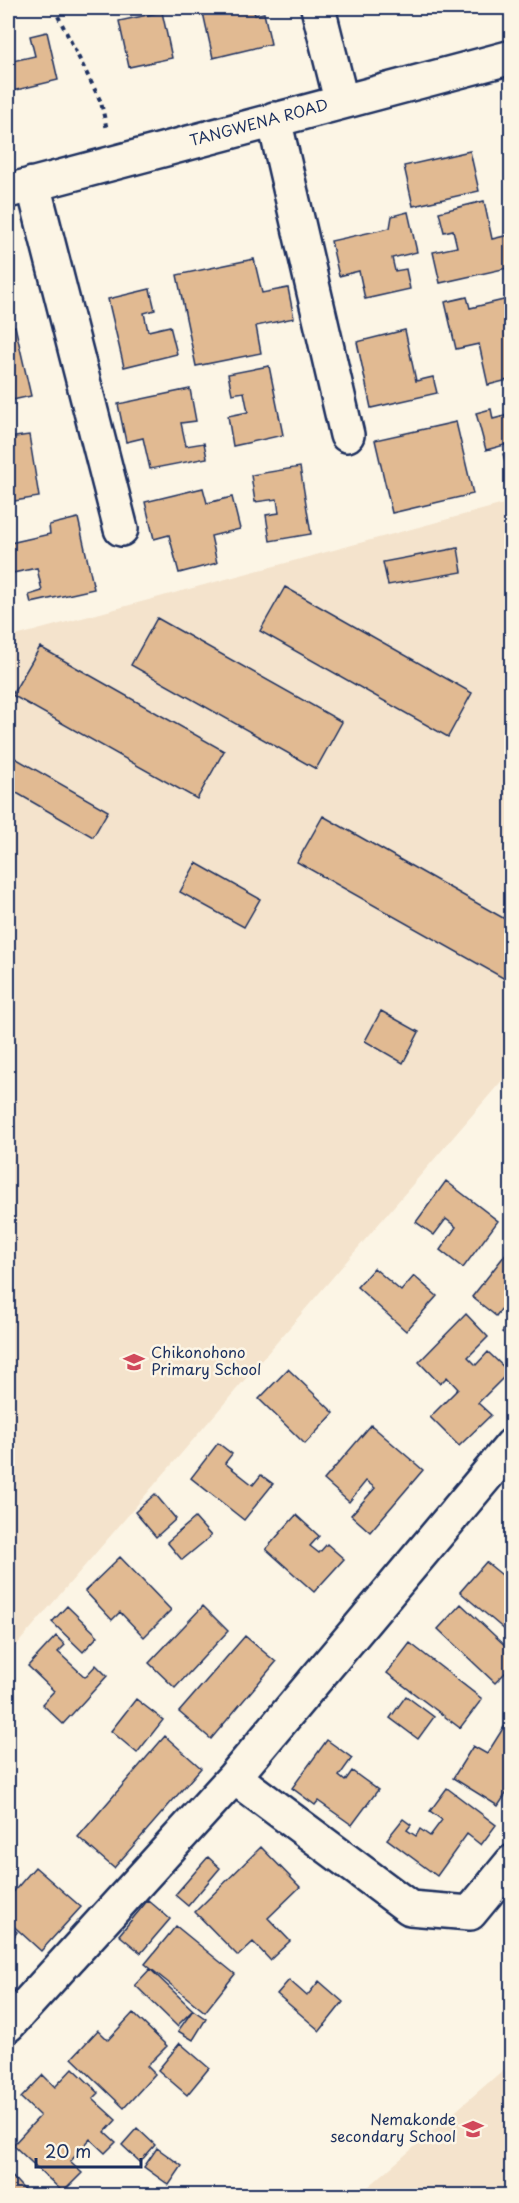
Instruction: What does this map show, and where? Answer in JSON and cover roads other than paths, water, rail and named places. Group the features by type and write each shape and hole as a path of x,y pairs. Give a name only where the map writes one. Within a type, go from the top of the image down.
{"street":[{"path":"318,8 341,100"},
{"name":"TANGWENA ROAD","path":"20,188 341,100 512,57"},
{"path":"274,119 348,435"},
{"path":"20,188 121,529"},
{"path":"8,2025 234,1777 512,1445"},
{"path":"234,1777 410,1908 470,1914 512,1862"}],"place":[{"name":"Chikonohono Primary School","path":"134,1362"},
{"name":"Nemakonde secondary School","path":"473,2129"}]}
